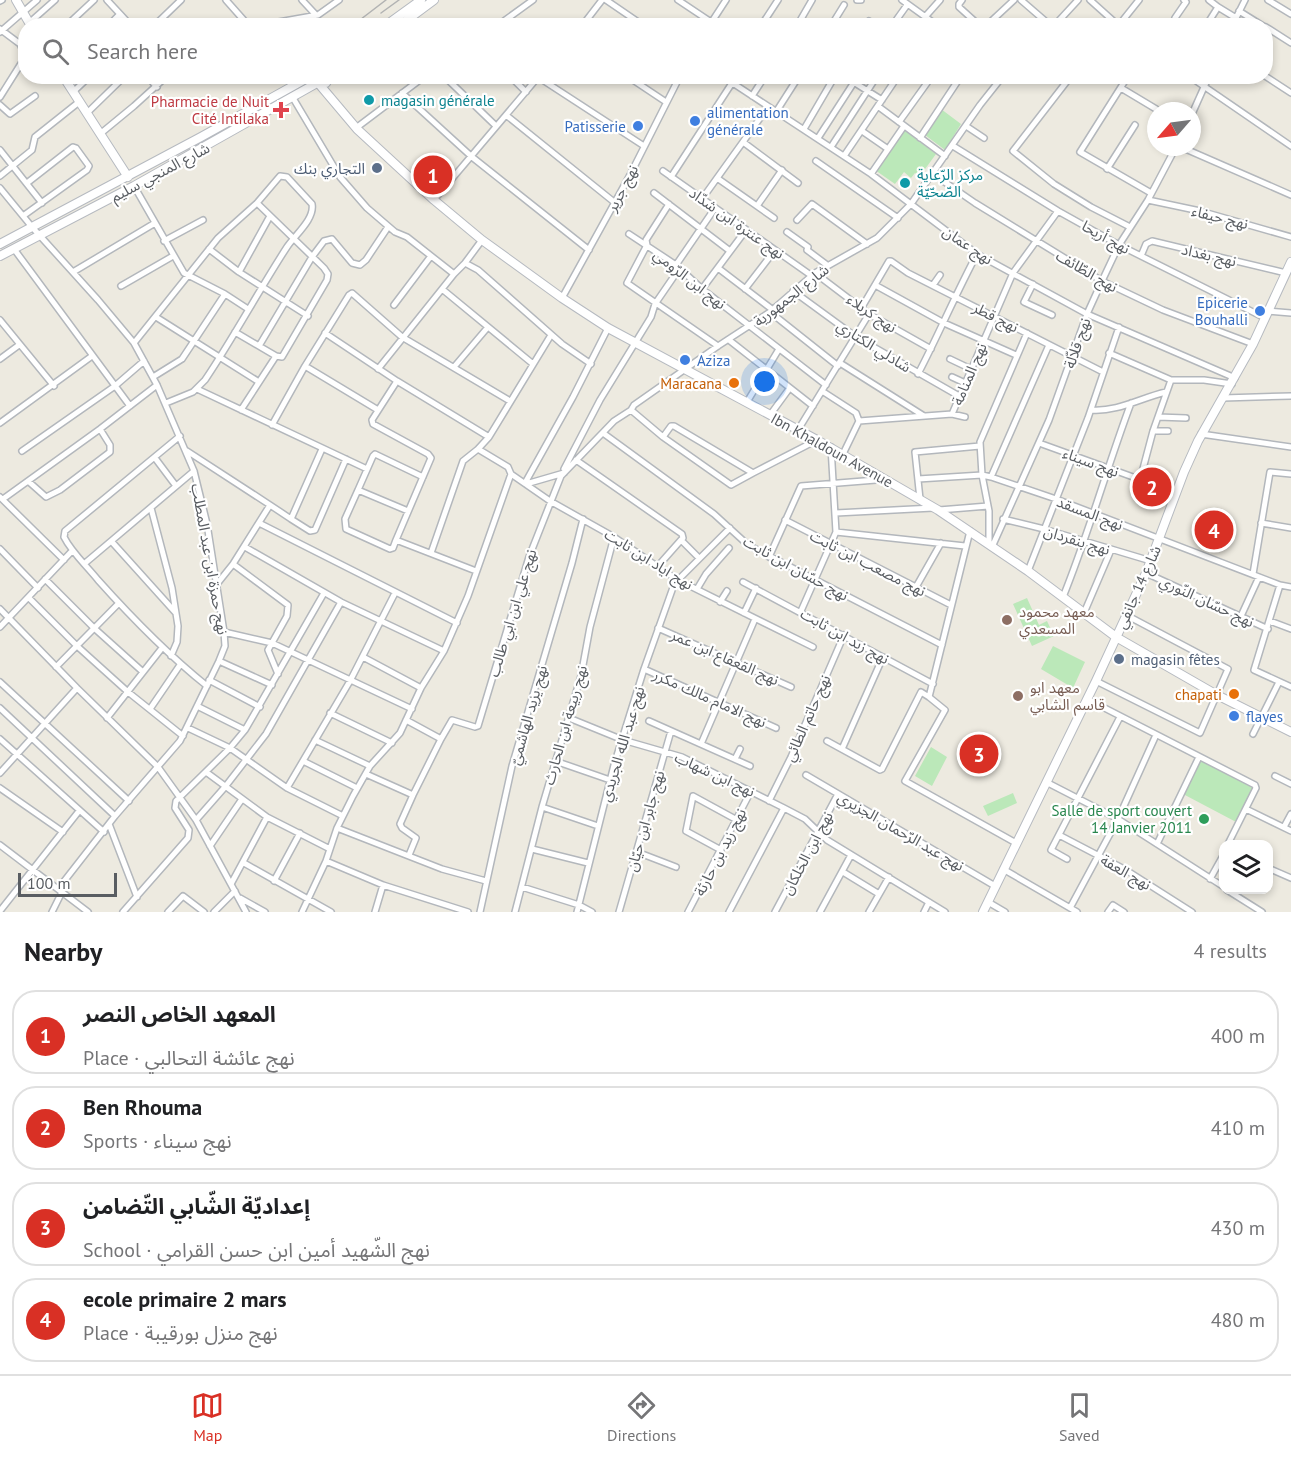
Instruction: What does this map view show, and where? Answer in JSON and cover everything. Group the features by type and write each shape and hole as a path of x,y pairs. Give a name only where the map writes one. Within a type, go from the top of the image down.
{"street":[{"path":"16,0 26,18"},
{"path":"18,43 0,30 37,0"},
{"path":"36,18 55,0"},
{"path":"75,18 94,0"},
{"path":"107,0 124,18"},
{"path":"161,18 181,0"},
{"path":"226,0 242,18"},
{"path":"302,0 315,15"},
{"path":"327,0 332,6"},
{"path":"299,18 315,15 339,0"},
{"path":"396,18 421,0"},
{"path":"410,18 434,0"},
{"path":"508,18 533,0"},
{"path":"589,18 604,0 632,18"},
{"path":"678,0 702,18"},
{"path":"714,18 726,0"},
{"path":"767,18 778,0"},
{"path":"802,18 812,0"},
{"path":"902,0 924,18 940,0"},
{"path":"963,0 959,7 971,18"},
{"path":"995,18 1014,0"},
{"path":"1021,0 1043,18"},
{"path":"1061,18 1078,0"},
{"path":"1090,0 1110,18"},
{"path":"1122,18 1139,0"},
{"path":"1175,18 1186,2 1184,0"},
{"path":"1209,0 1236,18 1245,0"},
{"path":"1268,0 1291,14"},
{"path":"836,18 844,5"},
{"path":"898,18 908,5"},
{"path":"1211,18 1218,7"},
{"path":"1239,11 1251,18"},
{"path":"116,18 120,14"},
{"path":"1273,32 1291,43"},
{"path":"0,97 18,67"},
{"path":"1273,81 1291,93"},
{"path":"68,84 128,177"},
{"path":"73,92 82,84"},
{"path":"87,113 117,84"},
{"path":"154,84 157,87"},
{"path":"100,134 160,84"},
{"name":"شارع المنجي سليم","path":"0,244 307,84"},
{"name":"شارع المنجي سليم","path":"0,256 134,186 293,98 310,84"},
{"path":"318,84 334,103"},
{"path":"331,84 334,103"},
{"path":"356,128 414,84"},
{"path":"452,84 496,126"},
{"path":"518,84 526,92"},
{"path":"434,200 533,84"},
{"path":"550,84 644,146"},
{"path":"639,84 666,102"},
{"name":"نهج جرير","path":"562,298 676,84"},
{"path":"671,177 731,84"},
{"name":"نهج عمان","path":"734,84 871,174 977,254 1087,314 1233,381"},
{"path":"752,96 760,84"},
{"path":"776,112 794,84"},
{"path":"804,129 830,84"},
{"path":"818,138 853,84"},
{"path":"856,84 882,100"},
{"path":"831,147 873,84"},
{"path":"844,156 893,84"},
{"path":"899,122 926,84"},
{"path":"920,138 956,84"},
{"name":"شارع الجمهورية","path":"562,474 614,421 631,410 633,406 718,346 750,327 827,265 877,238 911,204 996,84"},
{"path":"1065,84 1013,152 1054,184 1091,207 1131,227"},
{"path":"1123,84 1080,152 1151,193"},
{"path":"1199,84 1291,146"},
{"path":"1198,102 1206,84"},
{"path":"1121,88 1147,104"},
{"path":"402,93 472,157 589,250"},
{"path":"0,105 10,114 35,96"},
{"path":"293,98 340,177 367,208 388,227 407,237 454,274"},
{"path":"0,176 33,150 35,137 79,102"},
{"name":"Ibn Khaldoun Avenue","path":"334,103 356,128 434,200 482,240 562,298 608,328 831,447 936,509 970,530 1116,637 1217,695 1291,732"},
{"path":"702,199 768,107"},
{"path":"879,107 945,156"},
{"path":"506,115 614,202"},
{"path":"1107,169 1136,125"},
{"path":"871,174 904,126"},
{"path":"966,126 984,138"},
{"path":"862,131 888,149"},
{"path":"743,142 798,183"},
{"name":"نهج أريحا","path":"953,146 1058,211 1119,245 1267,314"},
{"path":"23,216 88,169 88,163 76,148 72,147 27,183"},
{"path":"0,150 42,203"},
{"name":"نهج قلاّلة","path":"991,545 1039,443 1070,366 1071,357 1087,314 1102,281 1119,245 1173,156"},
{"path":"1199,156 1291,195"},
{"path":"816,161 898,218"},
{"path":"757,206 782,170"},
{"name":"نهج عنترة ابن شدّاد","path":"663,171 775,250 814,274"},
{"name":"نهج الطّائف","path":"933,174 1102,281 1163,310 1253,344"},
{"path":"134,343 225,231 256,203 280,176 287,177 313,208 311,216 292,239 219,359 197,389 166,403"},
{"path":"717,178 774,218"},
{"path":"134,186 164,241 188,276 225,294 248,309"},
{"name":"نهج حمزة ابن عبد المطلب","path":"0,188 38,235 134,343 153,377 194,471 207,524 224,632 225,646 188,728 159,767 109,824 60,891 52,912"},
{"path":"654,193 730,251"},
{"name":"نهج حيفاء","path":"1148,200 1210,213 1291,237"},
{"path":"235,332 276,356 282,357 308,316 328,277 324,268 256,203"},
{"path":"669,204 646,240 647,245 627,283 718,346"},
{"path":"797,220 812,204 867,244"},
{"name":"نهج علي ابن ابي طالب","path":"441,739 452,720 477,727 529,557 562,474 600,400 651,317 655,304 716,208"},
{"name":"نهج المنامة","path":"952,414 1012,273 1058,211"},
{"path":"239,272 270,216"},
{"path":"164,241 202,220"},
{"path":"73,272 155,223"},
{"path":"259,346 284,301 324,241 330,238 352,263 360,265 366,260 388,227"},
{"path":"702,289 746,230"},
{"path":"787,232 808,246 807,250 827,265"},
{"name":"نهج ابن الرّومي","path":"629,234 677,267 826,385"},
{"path":"378,369 482,240"},
{"name":"نهج بغداد","path":"1141,256 1146,244 1152,241 1286,273"},
{"path":"14,249 130,406"},
{"path":"209,249 239,272 308,316"},
{"path":"745,289 775,250"},
{"path":"918,374 944,323 954,296 977,254"},
{"path":"121,286 173,256"},
{"path":"394,305 431,256"},
{"name":"نهج قطر","path":"875,285 890,261 908,273 1103,372"},
{"name":"شارع 14 جانفي","path":"983,912 1146,573 1201,434 1253,344 1291,262"},
{"path":"465,263 478,270 551,335 591,364"},
{"path":"718,268 839,364 924,416"},
{"name":"نهج كربلاء","path":"814,274 870,314 931,349"},
{"path":"933,285 940,274"},
{"path":"1033,284 1024,302 1052,315"},
{"path":"862,307 875,285 944,323 1016,355"},
{"path":"442,289 532,364"},
{"name":"شادلي الكتاري","path":"793,291 856,337 959,396"},
{"path":"272,426 305,366 352,293 402,337 510,401"},
{"path":"153,377 177,363 194,343 225,294"},
{"path":"1267,314 1291,313"},
{"path":"798,430 870,314"},
{"path":"156,317 219,359 259,382"},
{"path":"0,320 54,386"},
{"path":"454,367 488,327"},
{"path":"1028,572 1091,410 1119,327"},
{"path":"525,484 591,364 608,328"},
{"path":"325,333 378,369 489,437"},
{"path":"991,545 980,446 1027,333"},
{"path":"431,553 463,461 489,437 551,335"},
{"path":"729,339 813,406"},
{"path":"0,359 19,345"},
{"path":"991,477 1049,345"},
{"path":"747,402 779,349"},
{"path":"1109,353 1171,380 1233,381"},
{"path":"0,423 54,386 92,356"},
{"path":"241,410 276,356"},
{"path":"950,359 971,369"},
{"path":"22,450 115,386 144,361"},
{"path":"305,366 378,410"},
{"path":"952,377 965,383"},
{"path":"1140,480 1171,380"},
{"path":"397,381 372,420 374,426 430,456 431,460 393,548 390,549 346,529 345,519 375,454 423,477"},
{"path":"64,560 1,498 100,429 157,385"},
{"path":"770,415 789,388"},
{"path":"197,389 367,469"},
{"path":"822,391 856,412 859,421 843,454"},
{"path":"1091,410 1113,410 1166,393"},
{"path":"1223,398 1291,396"},
{"path":"1063,597 1085,541 1107,468 1131,403"},
{"path":"631,410 663,437 730,485 817,440"},
{"path":"859,421 952,414 965,417"},
{"path":"1158,417 1186,418"},
{"path":"663,437 671,426 674,426 753,473"},
{"path":"28,481 46,497 60,490 110,452 110,445 100,429"},
{"path":"1154,431 1168,431"},
{"name":"نهج حسّان ابن ثابت","path":"603,433 730,528 748,545 942,645"},
{"path":"1201,434 1291,447"},
{"path":"180,436 65,531 64,537 72,550 118,603 180,665 208,683 260,707"},
{"name":"نهج سيناء","path":"1039,443 1177,491"},
{"path":"921,501 916,452 980,446"},
{"path":"801,611 836,532 831,447"},
{"path":"291,519 322,449"},
{"name":"نهج اياد ابن ثابت","path":"478,449 508,467 511,474 550,501 614,537 677,579 813,646"},
{"path":"186,450 310,531 315,530 346,459"},
{"path":"155,458 176,486"},
{"path":"576,460 682,534 683,538 658,566"},
{"path":"84,564 194,471"},
{"path":"1241,616 1256,576 1261,523 1270,472 1291,474"},
{"path":"302,912 326,861 337,828 357,788 370,766 392,743 412,709 421,687 444,651 457,623 511,474"},
{"path":"525,484 562,474"},
{"name":"نهج المسقد","path":"918,479 982,475 991,477 1056,499 1280,585 1291,587"},
{"path":"769,556 800,486 876,480"},
{"path":"358,490 408,511"},
{"path":"217,584 245,547 270,506"},
{"path":"836,513 988,506"},
{"path":"151,508 176,612 178,635 171,656"},
{"name":"نهج يزيد الهاشميّ","path":"480,912 512,766 583,519"},
{"name":"نهج بنقردان","path":"1003,519 1151,561"},
{"name":"نهج مصعب ابن ثابت","path":"785,520 951,605"},
{"path":"259,523 457,623"},
{"path":"1261,523 1291,528"},
{"path":"677,579 730,528"},
{"path":"929,697 964,546 970,530"},
{"path":"836,532 964,546"},
{"name":"نهج ربيعة ابن الحارث","path":"515,912 542,807 581,676 590,627 614,537"},
{"path":"396,540 476,571"},
{"path":"681,540 699,558"},
{"path":"112,542 176,612"},
{"path":"916,587 941,543"},
{"path":"245,547 341,602 444,651"},
{"path":"697,589 706,574 729,548"},
{"path":"0,549 38,588"},
{"path":"0,627 72,550"},
{"path":"1084,613 1111,550"},
{"path":"233,564 288,605 287,616 272,643 269,654 278,674"},
{"name":"نهج حسّان النّوري","path":"1146,573 1268,629"},
{"path":"45,579 94,628 143,672"},
{"name":"نهج عبد الله الجريدي","path":"577,912 610,780 644,669 677,579"},
{"name":"نهج زيد ابن ثابت","path":"743,582 801,611 933,684"},
{"path":"1280,585 1254,670 1291,687"},
{"path":"744,613 756,588"},
{"path":"720,602 727,591"},
{"path":"123,912 188,838 187,826 175,808 176,801 245,730 324,592"},
{"path":"287,788 350,681 395,593"},
{"path":"29,598 128,692 183,736"},
{"path":"196,820 266,734 341,602"},
{"path":"56,667 118,603"},
{"path":"0,609 107,718 159,767 196,820 246,912"},
{"path":"1096,681 1198,734 1217,695 1228,668 1126,615"},
{"path":"701,744 755,619"},
{"path":"1270,621 1291,629"},
{"name":"نهج القعقاع ابن عمر","path":"658,628 791,687"},
{"path":"224,632 272,643 412,709"},
{"name":"نهج حاتم الطائي","path":"769,801 791,757 844,635"},
{"path":"107,718 162,648"},
{"path":"363,657 421,687"},
{"path":"842,749 884,657"},
{"path":"219,662 272,685"},
{"path":"150,709 180,665"},
{"name":"نهج الامام مالك مكرر","path":"644,669 776,728"},
{"path":"0,682 129,801"},
{"path":"1254,734 1279,682"},
{"path":"0,773 77,688"},
{"path":"827,741 881,770 921,692 945,710 905,781 1016,843"},
{"path":"1087,699 1255,785 1256,788 1230,840"},
{"path":"197,706 245,730"},
{"path":"0,708 115,816"},
{"path":"330,713 392,743"},
{"path":"1067,859 1051,850 1120,717"},
{"name":"نهج ابن شهاب","path":"569,718 623,740 682,757 784,808 805,819 819,834 851,855 945,912"},
{"path":"406,720 441,739 400,824 416,838 409,855"},
{"path":"650,721 750,766"},
{"path":"188,728 230,748 287,788 343,816"},
{"name":"نهج جابر ابن حيّان","path":"619,912 671,730"},
{"path":"1070,908 1118,819 1156,735"},
{"path":"0,739 104,832"},
{"path":"315,740 370,766"},
{"path":"735,759 740,750"},
{"path":"1157,844 1199,757"},
{"path":"303,761 357,788"},
{"path":"555,761 610,780"},
{"path":"206,772 267,817 330,849"},
{"path":"366,774 413,795"},
{"name":"نهج عبد الرّحمان الجزيري","path":"806,776 995,886"},
{"path":"1275,776 1291,784"},
{"path":"1046,782 1118,819 1219,884"},
{"path":"0,788 63,832"},
{"name":"نهج زيد بن حارثة","path":"688,912 751,791"},
{"name":"نهج ابن الخلكان","path":"775,912 819,834 838,794"},
{"path":"721,850 686,831 693,797 737,820"},
{"path":"210,846 242,799"},
{"path":"542,807 598,826"},
{"path":"729,912 784,808"},
{"path":"1246,809 1291,831"},
{"path":"0,911 80,811"},
{"path":"1284,827 1291,814"},
{"path":"231,884 267,817"},
{"path":"109,824 137,897"},
{"path":"337,828 442,868 486,881"},
{"path":"274,881 300,833"},
{"name":"نهج العفة","path":"1059,835 1126,870 1192,912"},
{"path":"0,845 88,912"},
{"path":"532,849 588,863"},
{"path":"637,852 676,867"},
{"path":"820,912 851,855"},
{"path":"326,861 383,885 468,912"},
{"path":"244,863 331,912"},
{"path":"1210,879 1219,863"},
{"path":"1003,869 1077,912"},
{"path":"1273,870 1291,878"},
{"path":"843,872 879,894"},
{"path":"869,912 889,878"},
{"path":"375,912 383,885"},
{"path":"522,887 579,905 592,912"},
{"path":"214,912 235,891"},
{"path":"1234,894 1262,912"},
{"path":"168,912 183,896 204,912"},
{"path":"238,898 264,912"},
{"path":"924,912 929,902"},
{"path":"988,902 1005,912"},
{"path":"1108,912 1113,905 1124,912"}],"green space":[{"path":"941,109 961,124 945,150 925,135"},
{"path":"904,130 936,154 920,176 915,173 911,178 904,172 895,184 875,170"},
{"path":"1027,598 1039,625 1047,621 1054,636 1032,646 1013,604"},
{"path":"1053,646 1085,662 1073,688 1041,669"},
{"path":"931,747 947,757 932,786 915,776"},
{"path":"1202,759 1254,787 1238,823 1183,794"},
{"path":"1013,793 1017,803 988,816 983,806"}],"tram line":[{"path":"362,18 386,0"},
{"path":"381,13 399,0"}],"place":[{"name":"magasin générale","path":"369,100"},
{"name":"Pharmacie de Nuit Cité Intilaka","path":"281,110"},
{"name":"alimentation générale","path":"695,121"},
{"name":"Patisserie","path":"638,126"},
{"name":"التجاري بنك","path":"377,168"},
{"name":"المعهد الخاص النصر","path":"433,175"},
{"name":"مركز الرّعاية الصّحّيّة","path":"905,183"},
{"name":"Epicerie Bouhalli","path":"1260,311"},
{"name":"Aziza","path":"685,360"},
{"name":"Maracana","path":"734,383"},
{"name":"Ben Rhouma","path":"1152,487"},
{"name":"ecole primaire 2 mars","path":"1214,530"},
{"name":"معهد محمود المسعدي","path":"1007,620"},
{"name":"magasin fêtes","path":"1119,659"},
{"name":"chapati","path":"1234,694"},
{"name":"معهد ابو قاسم الشابي","path":"1018,696"},
{"name":"flayes","path":"1234,716"},
{"name":"إعداديّة الشّابي التّضامن","path":"979,754"},
{"name":"Salle de sport couvert 14 Janvier 2011","path":"1204,819"}]}
